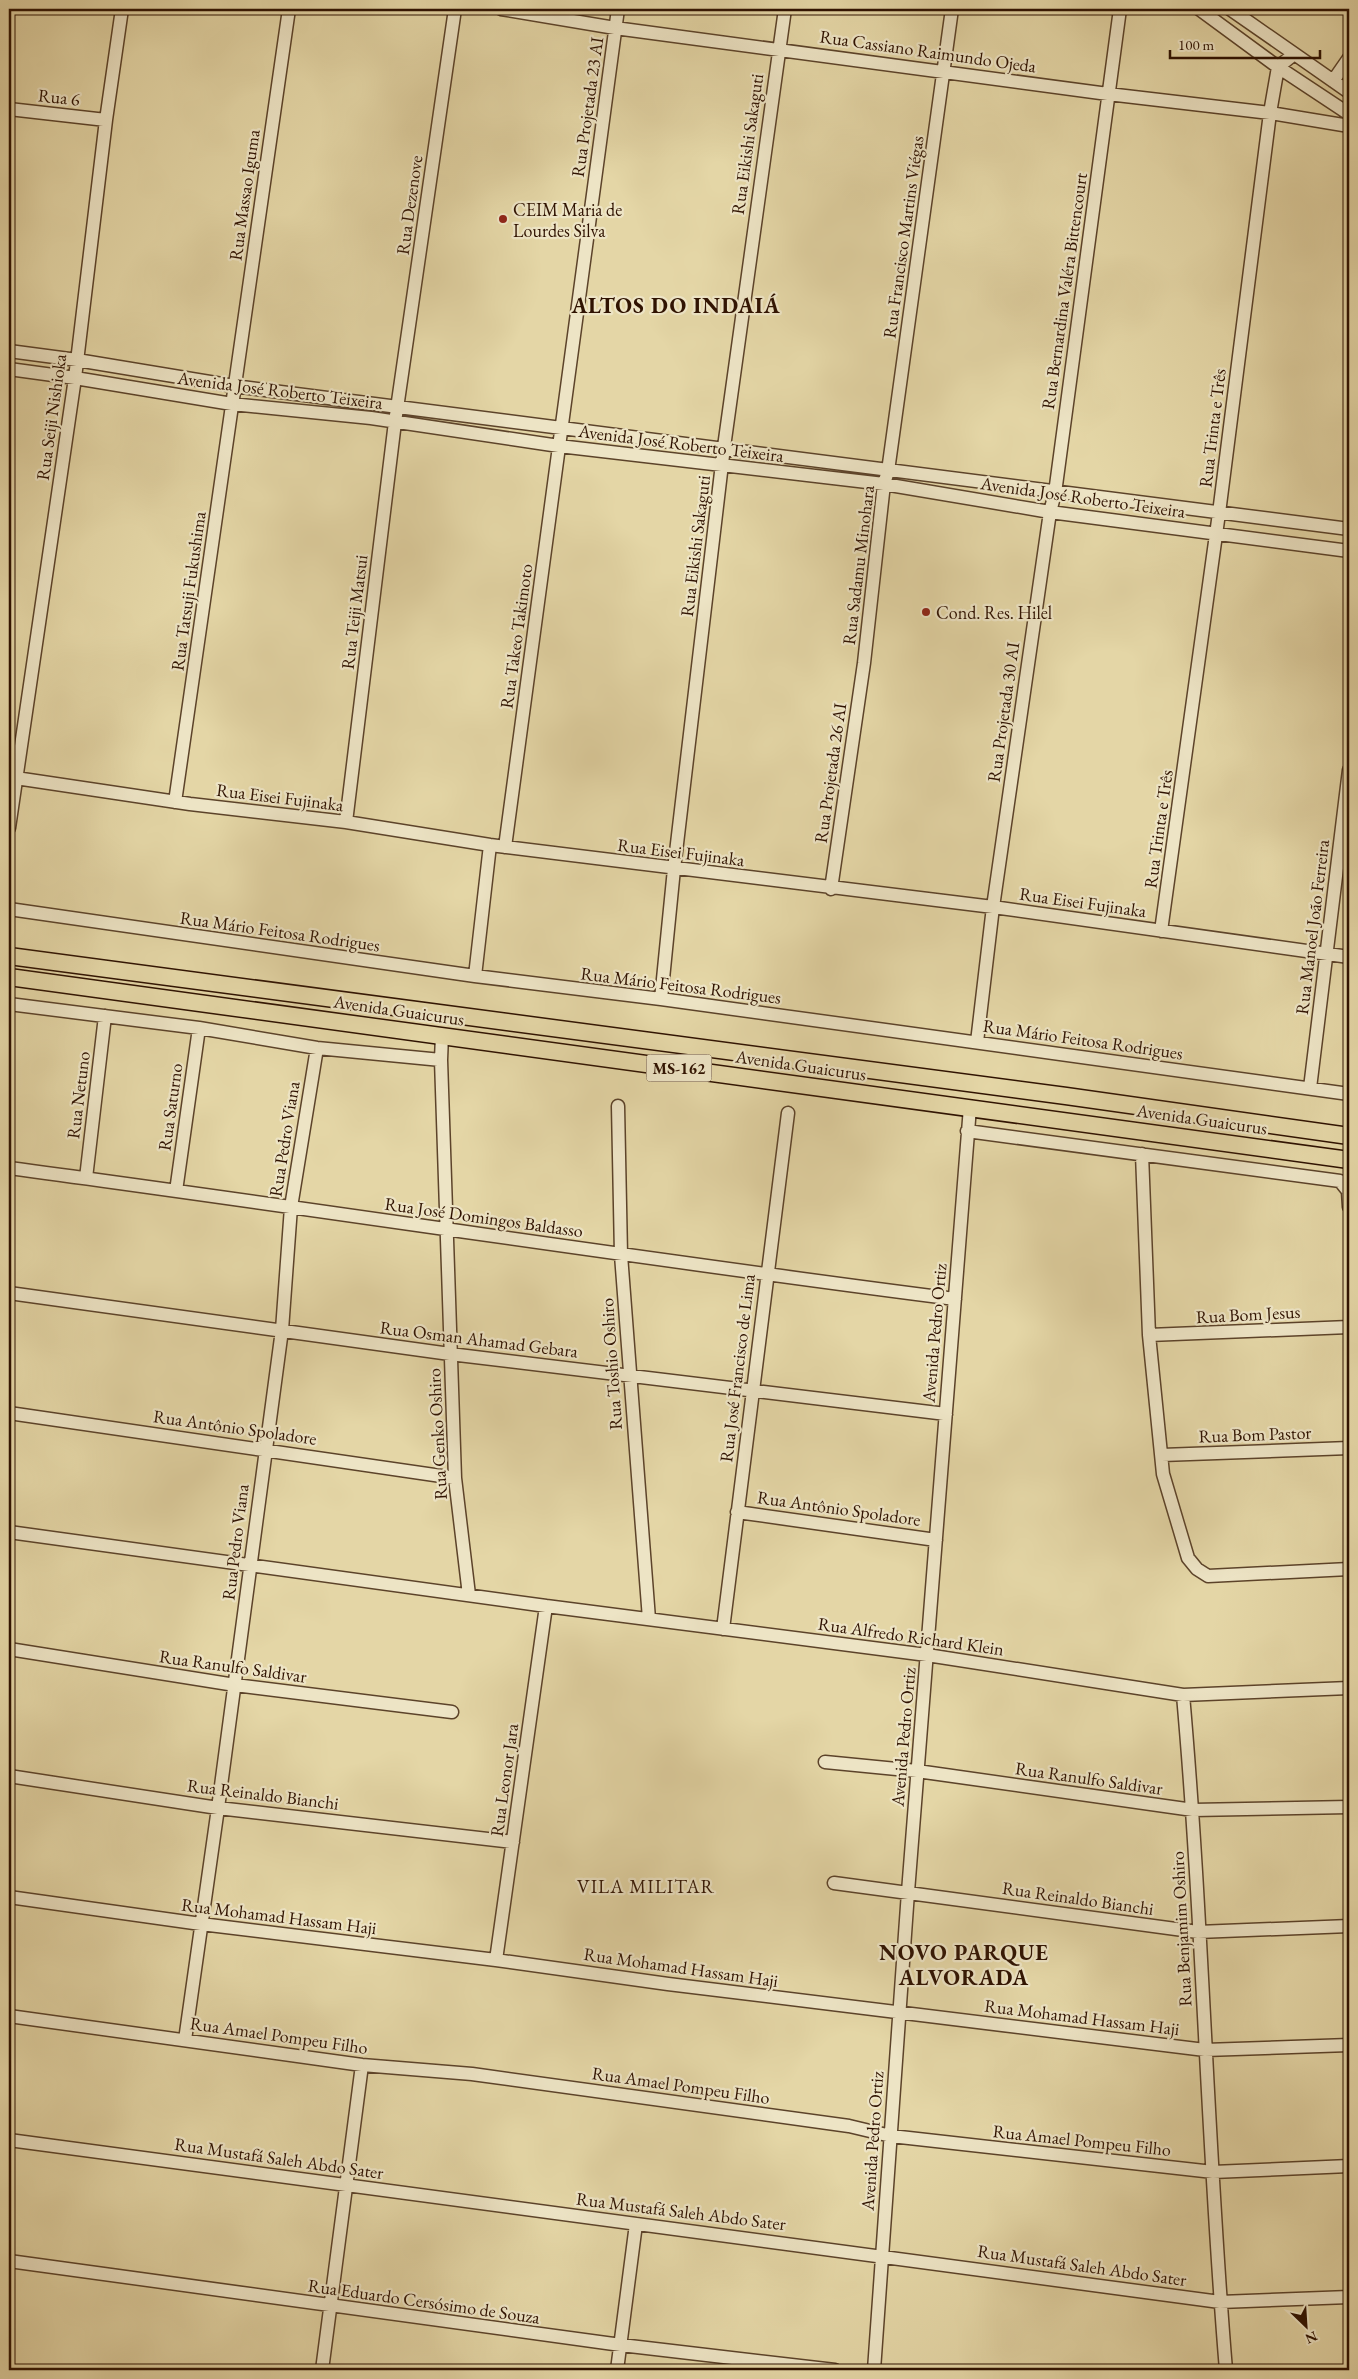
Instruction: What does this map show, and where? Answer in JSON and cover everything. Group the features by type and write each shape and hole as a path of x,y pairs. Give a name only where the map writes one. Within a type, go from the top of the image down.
{"main road":[{"name":"Avenida Guaicurus","path":"9,956 1046,1093 1349,1136"},
{"name":"Avenida Guaicurus","path":"9,977 1349,1160"}],"street":[{"name":"Rua Seiji Nishioka","path":"9,828 13,778 75,378 106,120 122,9"},
{"name":"Rua Massao Iguma","path":"234,386 289,9"},
{"name":"Rua Dezenove","path":"399,406 454,9"},
{"name":"Rua Cassiano Raimundo Ojeda","path":"502,9 615,28 1108,94 1270,112 1349,126"},
{"name":"Rua Projetada 23 AI","path":"560,429 618,9"},
{"name":"Rua Eikishi Sakaguti","path":"661,999 674,869 724,447 785,9"},
{"name":"Rua Francisco Martins Viégas","path":"888,471 952,9"},
{"name":"Rua Bernardina Valéra Bittencourt","path":"1055,493 1120,9"},
{"path":"1199,9 1278,67 1349,114"},
{"path":"1234,10 1293,54 1349,92"},
{"path":"1278,67 1293,54"},
{"path":"1333,82 1349,58"},
{"name":"Rua Trinta e Três","path":"1161,932 1219,513 1270,112 1278,67"},
{"name":"Rua 6","path":"9,109 106,120"},
{"name":"Avenida José Roberto Teixeira","path":"9,351 77,360 234,386 399,406 560,429 724,447 1055,493 1349,529"},
{"name":"Avenida José Roberto Teixeira","path":"9,369 232,404 371,418 559,446 884,484 1050,512 1349,551"},
{"name":"Rua Tatsuji Fukushima","path":"175,802 234,386"},
{"name":"Rua Teiji Matsui","path":"346,822 395,422 399,406"},
{"name":"Rua Takeo Takimoto","path":"505,847 560,429"},
{"name":"Rua Sadamu Minohara","path":"864,663 884,484 888,471"},
{"name":"Rua Projetada 30 AI","path":"977,1042 993,907 1050,512 1055,493"},
{"name":"Rua Projetada 26 AI","path":"831,889 864,663"},
{"name":"Rua Manoel João Ferreira","path":"1310,1088 1326,954 1347,817 1349,770"},
{"name":"Rua Eisei Fujinaka","path":"13,778 175,802 346,822 490,845 831,889 993,907 1349,957"},
{"path":"475,976 490,845"},
{"name":"Rua Mário Feitosa Rodrigues","path":"9,909 475,976 661,999 1349,1094"},
{"path":"9,1007 105,1016 199,1028 317,1048 441,1060"},
{"name":"Rua Netuno","path":"86,1178 105,1016"},
{"name":"Rua Saturno","path":"176,1191 199,1028"},
{"name":"Rua Genko Oshiro","path":"442,1036 441,1060 455,1478 469,1595"},
{"name":"Rua Pedro Viana","path":"185,2040 235,1686 282,1330 291,1207 317,1048"},
{"name":"Rua Toshio Oshiro","path":"618,1106 621,1255 649,1619"},
{"name":"Avenida Pedro Ortiz","path":"874,2370 880,2255 891,2136 917,1771 970,1107"},
{"name":"Rua José Francisco de Lima","path":"723,1629 766,1275 788,1113"},
{"path":"967,1131 1340,1181 1348,1191 1349,1207"},
{"path":"1142,1154 1149,1335 1164,1474 1188,1558 1197,1569 1208,1576 1349,1569"},
{"name":"Rua José Domingos Baldasso","path":"9,1168 447,1228 621,1255 955,1299"},
{"name":"Rua Osman Ahamad Gebara","path":"9,1293 450,1354 946,1414"},
{"name":"Rua Bom Jesus","path":"1149,1335 1349,1327"},
{"name":"Rua Antônio Spoladore","path":"9,1413 455,1478"},
{"name":"Rua Bom Pastor","path":"1162,1455 1349,1448"},
{"name":"Rua Antônio Spoladore","path":"737,1512 936,1540"},
{"path":"9,1532 250,1565"},
{"name":"Rua Alfredo Richard Klein","path":"250,1565 546,1606 927,1654 1183,1695 1349,1688"},
{"name":"Rua Leonor Jara","path":"496,1960 546,1606"},
{"name":"Rua Ranulfo Saldivar","path":"9,1649 235,1686 452,1712"},
{"name":"Rua Benjamim Oshiro","path":"1183,1695 1193,1810 1198,1932 1220,2302 1226,2370"},
{"name":"Rua Ranulfo Saldivar","path":"824,1762 917,1771 1193,1810 1349,1807"},
{"name":"Rua Reinaldo Bianchi","path":"9,1776 218,1808 513,1842"},
{"name":"Rua Reinaldo Bianchi","path":"834,1883 1198,1932 1349,1926"},
{"name":"Rua Mohamad Hassam Haji","path":"9,1897 201,1924 496,1960 668,1984 1205,2050 1349,2045"},
{"name":"Rua Amael Pompeu Filho","path":"9,2016 362,2065 472,2074 849,2126 891,2136 1213,2172 1349,2166"},
{"path":"322,2370 348,2184 362,2065"},
{"name":"Rua Mustafá Saleh Abdo Sater","path":"9,2140 880,2255 1220,2302 1349,2297"},
{"path":"617,2370 636,2224"},
{"name":"Rua Eduardo Cersósimo de Souza","path":"9,2260 621,2345 835,2370"}],"place":[{"name":"CEIM Maria de Lourdes Silva","path":"503,219"},
{"name":"Cond. Res. Hilel","path":"926,612"}],"district":[{"name":"ALTOS DO INDAIÁ","path":"676,305"},
{"name":"VILA MILITAR","path":"646,1886"},
{"name":"NOVO PARQUE ALVORADA","path":"964,1964"}]}
